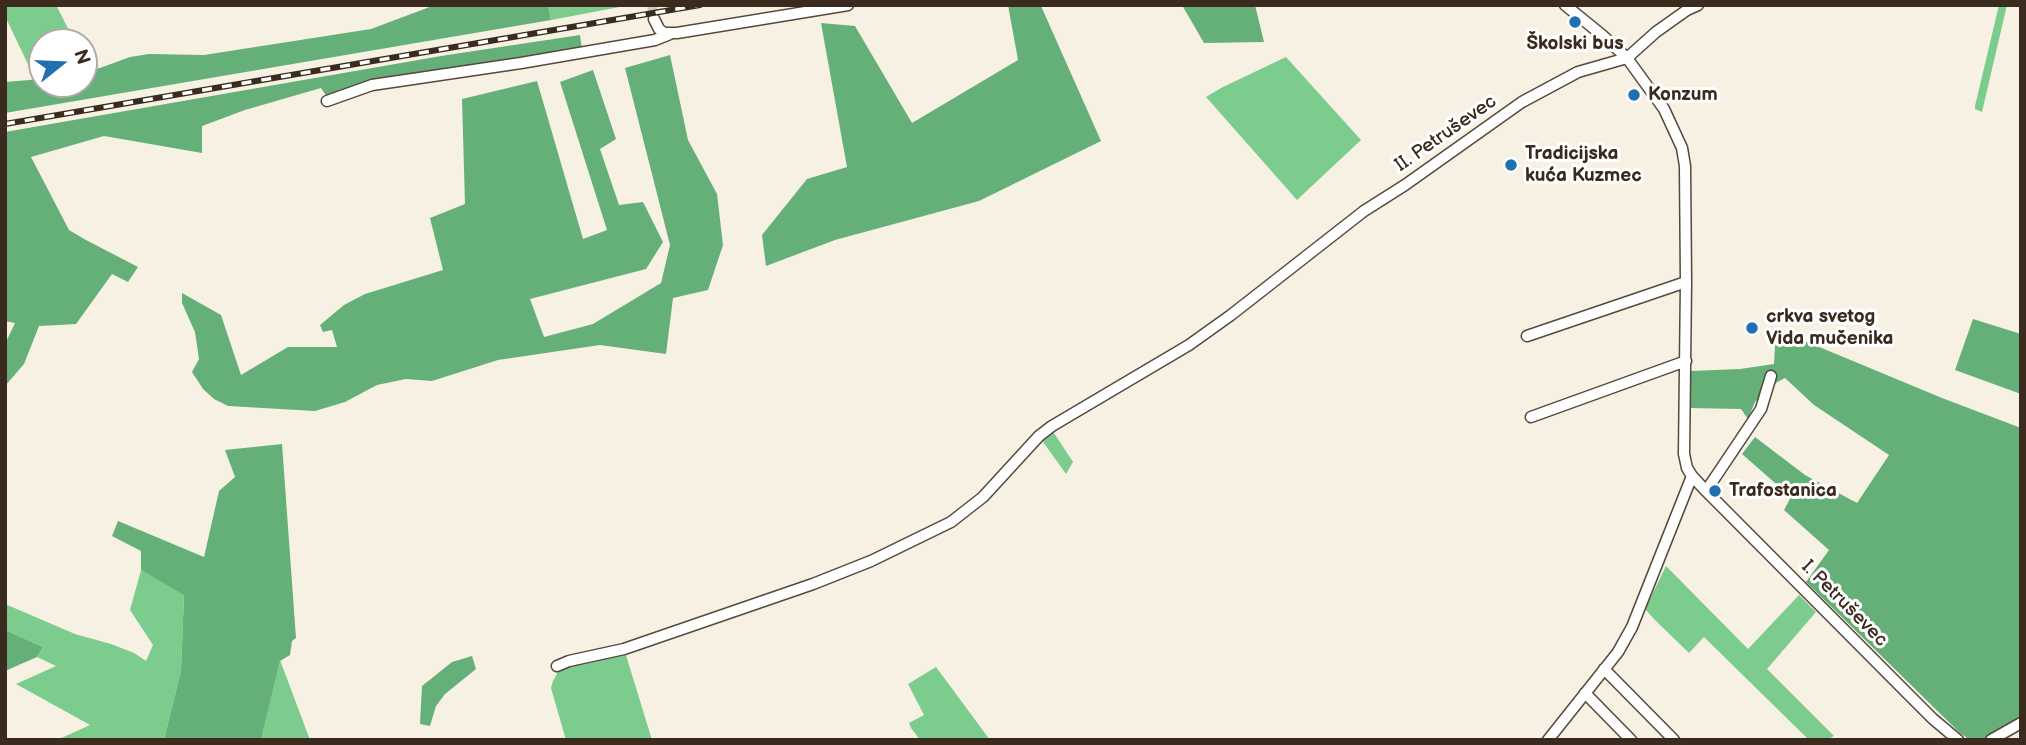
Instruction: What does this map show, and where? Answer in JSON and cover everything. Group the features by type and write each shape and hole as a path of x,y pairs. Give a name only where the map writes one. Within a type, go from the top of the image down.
{"street":[{"path":"327,101 372,85 655,40 670,34 848,5"},
{"path":"1627,58 1656,32 1698,5"},
{"name":"I. Petruševec","path":"1568,6 1627,58 1664,109 1682,148 1685,166 1686,282 1684,454 1687,468 1706,491 1933,719 1958,740"},
{"path":"654,19 659,29 670,34"},
{"name":"II. Petruševec","path":"557,666 624,649 813,584 871,561 951,522 983,497 1039,436 1052,426 1189,345 1364,211 1522,102 1578,72 1627,58"},
{"path":"1527,336 1686,282"},
{"path":"1531,417 1686,361"},
{"path":"1706,491 1761,409 1771,376"},
{"path":"1548,740 1618,652 1632,628 1692,476"},
{"path":"1604,669 1674,740"},
{"path":"1585,693 1630,740"},
{"path":"1992,740 2021,723"}],"green space":[{"path":"5,5 56,5 68,28 28,28 28,64 5,16"},
{"path":"435,5 548,5 551,20 98,97 98,68 130,57 149,54 204,55 371,29"},
{"path":"548,5 630,5 551,20"},
{"path":"1008,5 1041,6 1101,141 979,201 835,240 766,266 762,235 807,179 847,167 821,23 855,26 912,123 1018,60"},
{"path":"1182,5 1255,5 1264,42 1204,43"},
{"path":"1999,5 2007,5 1982,112 1975,109 1975,106"},
{"path":"580,35 582,50 327,97 321,88 245,110 202,126 202,153 104,136 31,157 69,230 138,267 128,282 112,274 76,324 39,326 24,364 5,386 5,344 15,323 5,321 5,132 441,56"},
{"path":"670,55 688,140 717,194 723,245 708,290 673,298 666,354 600,345 498,360 432,381 406,379 377,385 345,402 315,411 228,406 203,389 192,372 199,359 195,332 182,303 182,293 221,315 241,375 288,347 337,347 332,330 323,332 320,325 344,305 365,294 443,270 430,218 465,204 462,99 537,81 583,239 607,230 560,82 593,70 616,139 600,149 619,205 643,202 663,242 646,269 530,299 544,337 593,324 661,283 670,245 625,68"},
{"path":"1286,57 1361,140 1297,200 1206,97"},
{"path":"28,80 28,98 93,98 5,113 5,82"},
{"path":"1973,319 2021,334 2021,394 1955,370"},
{"path":"1776,329 2021,428 2021,726 1998,740 1970,740 1960,733 1806,582 1829,550 1784,510 1791,497 1742,454 1755,437 1805,475 1857,503 1889,455 1814,405 1785,378 1770,386 1755,402 1748,419 1741,409 1690,408 1690,371 1740,369 1774,364"},
{"path":"1052,430 1073,462 1066,474 1041,439"},
{"path":"282,444 296,638 292,641 290,655 280,661 261,740 164,740 181,671 184,595 141,570 141,551 112,536 118,521 204,557 219,491 235,477 225,450"},
{"path":"1666,566 1748,649 1799,595 1816,612 1767,669 1834,736 1826,740 1809,740 1704,637 1689,653 1655,620 1645,609"},
{"path":"141,570 184,594 181,671 164,740 57,740 90,725 16,684 56,666 37,657 43,647 5,630 5,604 75,634 134,653 146,661 153,645 130,610"},
{"path":"5,630 43,647 37,657 5,671"},
{"path":"625,652 652,740 566,740 551,688 559,670"},
{"path":"472,656 476,669 445,694 436,706 430,726 420,724 422,686 452,662"},
{"path":"280,660 310,740 261,740"},
{"path":"936,667 990,740 920,740 911,728 909,723 924,715 908,684"}],"tunnel":[{"path":"652,5 654,19"}],"railway":[{"path":"5,124 700,5"}],"place":[{"name":"Školski bus","path":"1575,22"},
{"name":"Konzum","path":"1634,95"},
{"name":"Tradicijska kuća Kuzmec","path":"1511,165"},
{"name":"crkva svetog Vida mučenika","path":"1752,328"},
{"name":"Trafostanica","path":"1715,491"}]}
